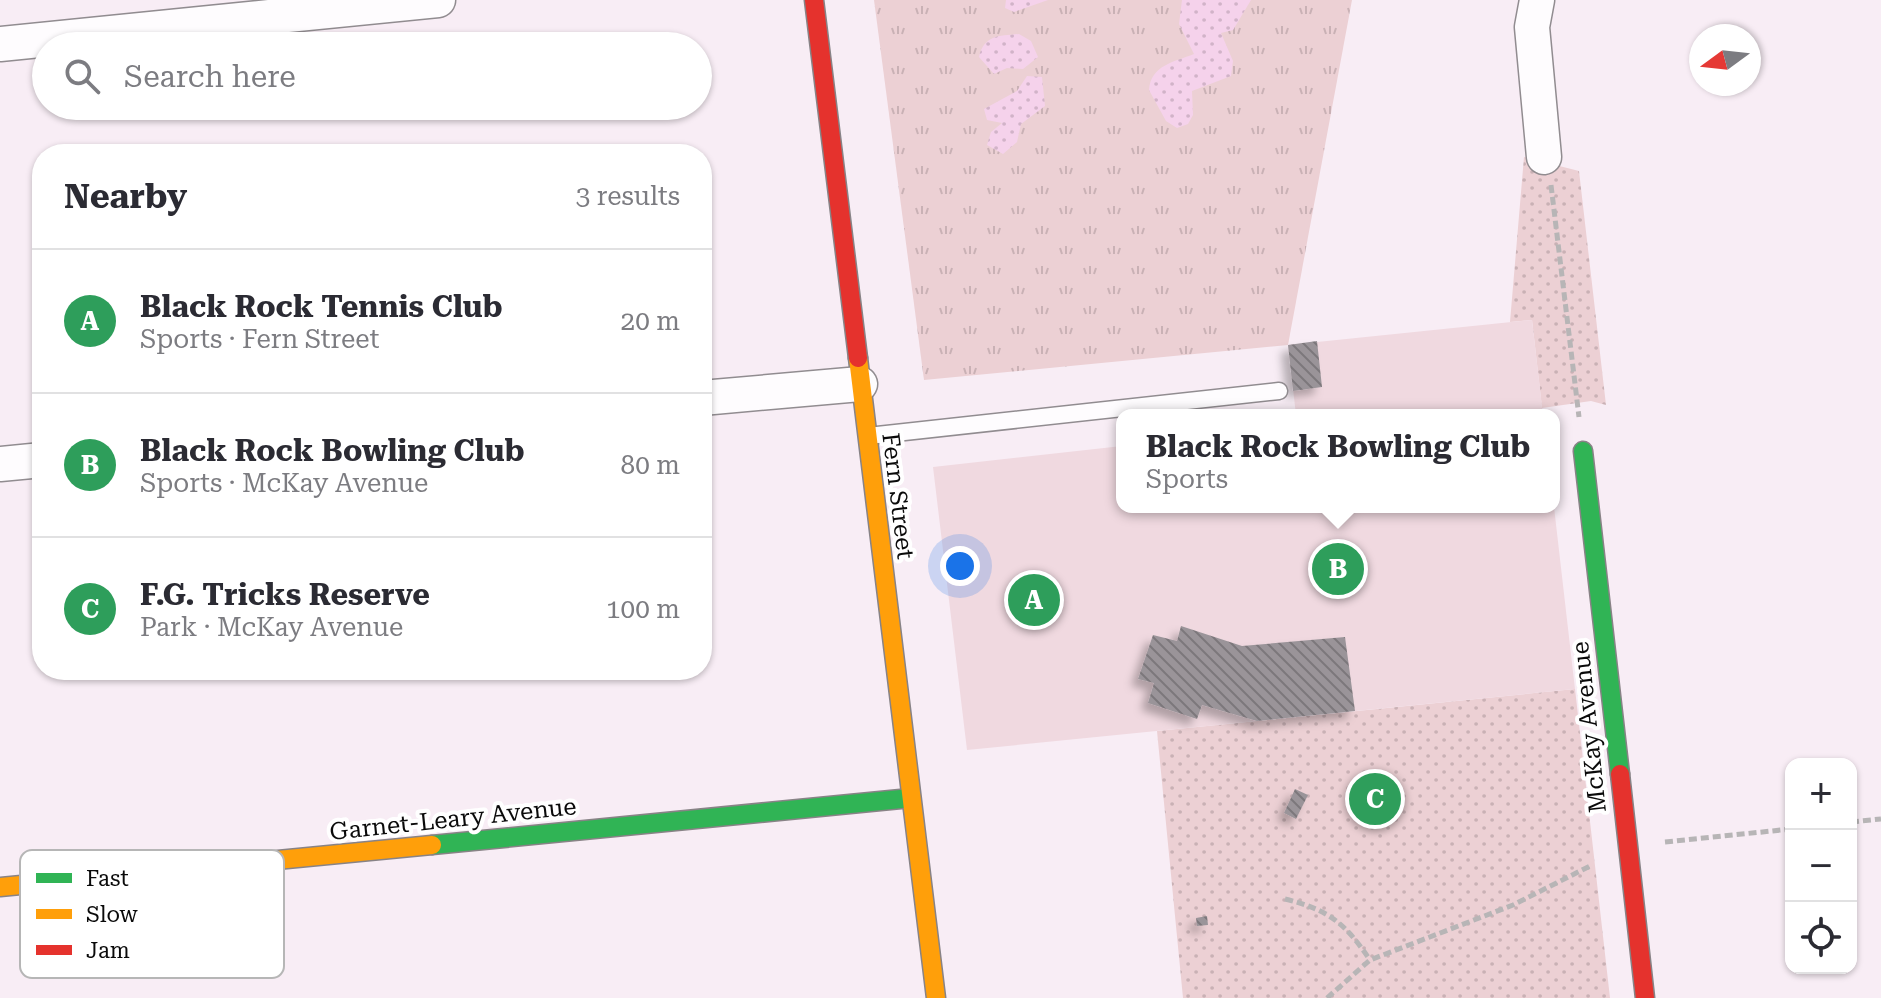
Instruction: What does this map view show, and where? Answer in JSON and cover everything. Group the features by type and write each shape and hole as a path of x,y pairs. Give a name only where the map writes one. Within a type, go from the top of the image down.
{"street":[{"path":"119,32 438,0"},
{"name":"Fern Street","path":"814,0 936,998"},
{"path":"1537,0 1532,27 1551,165"},
{"path":"0,44 32,41"},
{"path":"712,397 860,384"},
{"name":"McKay Avenue","path":"1583,451 1645,998"},
{"path":"0,464 32,461"},
{"name":"Garnet-Leary Avenue","path":"284,859 911,798"},
{"name":"Garnet-Leary Avenue","path":"0,887 20,885"}],"lane":[{"path":"867,436 1279,391"}],"path":[{"path":"1551,165 1583,451"},
{"path":"1857,821 1881,819"},
{"path":"1327,998 1370,960 1513,905 1627,846 1785,830"},
{"path":"1285,899 1323,909 1352,933 1370,960"}],"green space":[{"path":"874,0 1352,0 1288,345 924,380"},
{"path":"1524,157 1579,171 1606,405 1591,401 1542,408 1532,320 1510,322"},
{"path":"1575,689 1610,998 1183,998 1157,731"}],"sand":[{"path":"1006,0 1048,0 1014,12 1005,8"},
{"path":"1182,0 1251,0 1233,30 1221,33 1233,61 1231,76 1192,91 1193,115 1188,124 1177,128 1166,121 1149,90 1159,70 1194,54 1179,24"},
{"path":"1019,34 1031,41 1038,57 1023,69 1007,68 994,74 979,57 981,50 993,38"},
{"path":"1027,76 1042,77 1045,106 1021,124 1017,142 1003,154 987,145 991,132 1002,123 987,120 984,109 1017,91"}],"shaded area":[{"path":"1532,320 1542,409 1295,409 1288,345"},
{"path":"1116,447 1116,513 1555,513 1575,689 967,750 933,467"}],"building":[{"path":"1317,341 1322,387 1293,391 1288,345"},
{"path":"1181,626 1242,646 1345,637 1355,711 1257,721 1202,705 1197,719 1148,703 1154,683 1138,679 1153,635 1177,641"},
{"path":"1295,789 1308,795 1296,819 1284,813"},
{"path":"1207,916 1208,925 1197,926 1196,918"}],"traffic: fast":[{"path":"1583,451 1620,774"},
{"path":"432,845 911,798"}],"traffic: slow":[{"path":"858,358 936,998"},
{"path":"284,859 432,845"},
{"path":"0,887 20,885"}],"traffic: jam":[{"path":"814,0 858,358"},
{"path":"1620,774 1645,998"}],"place":[{"name":"Black Rock Bowling Club","path":"1338,569"},
{"name":"Black Rock Tennis Club","path":"1034,600"},
{"name":"F.G. Tricks Reserve","path":"1375,799"}]}
